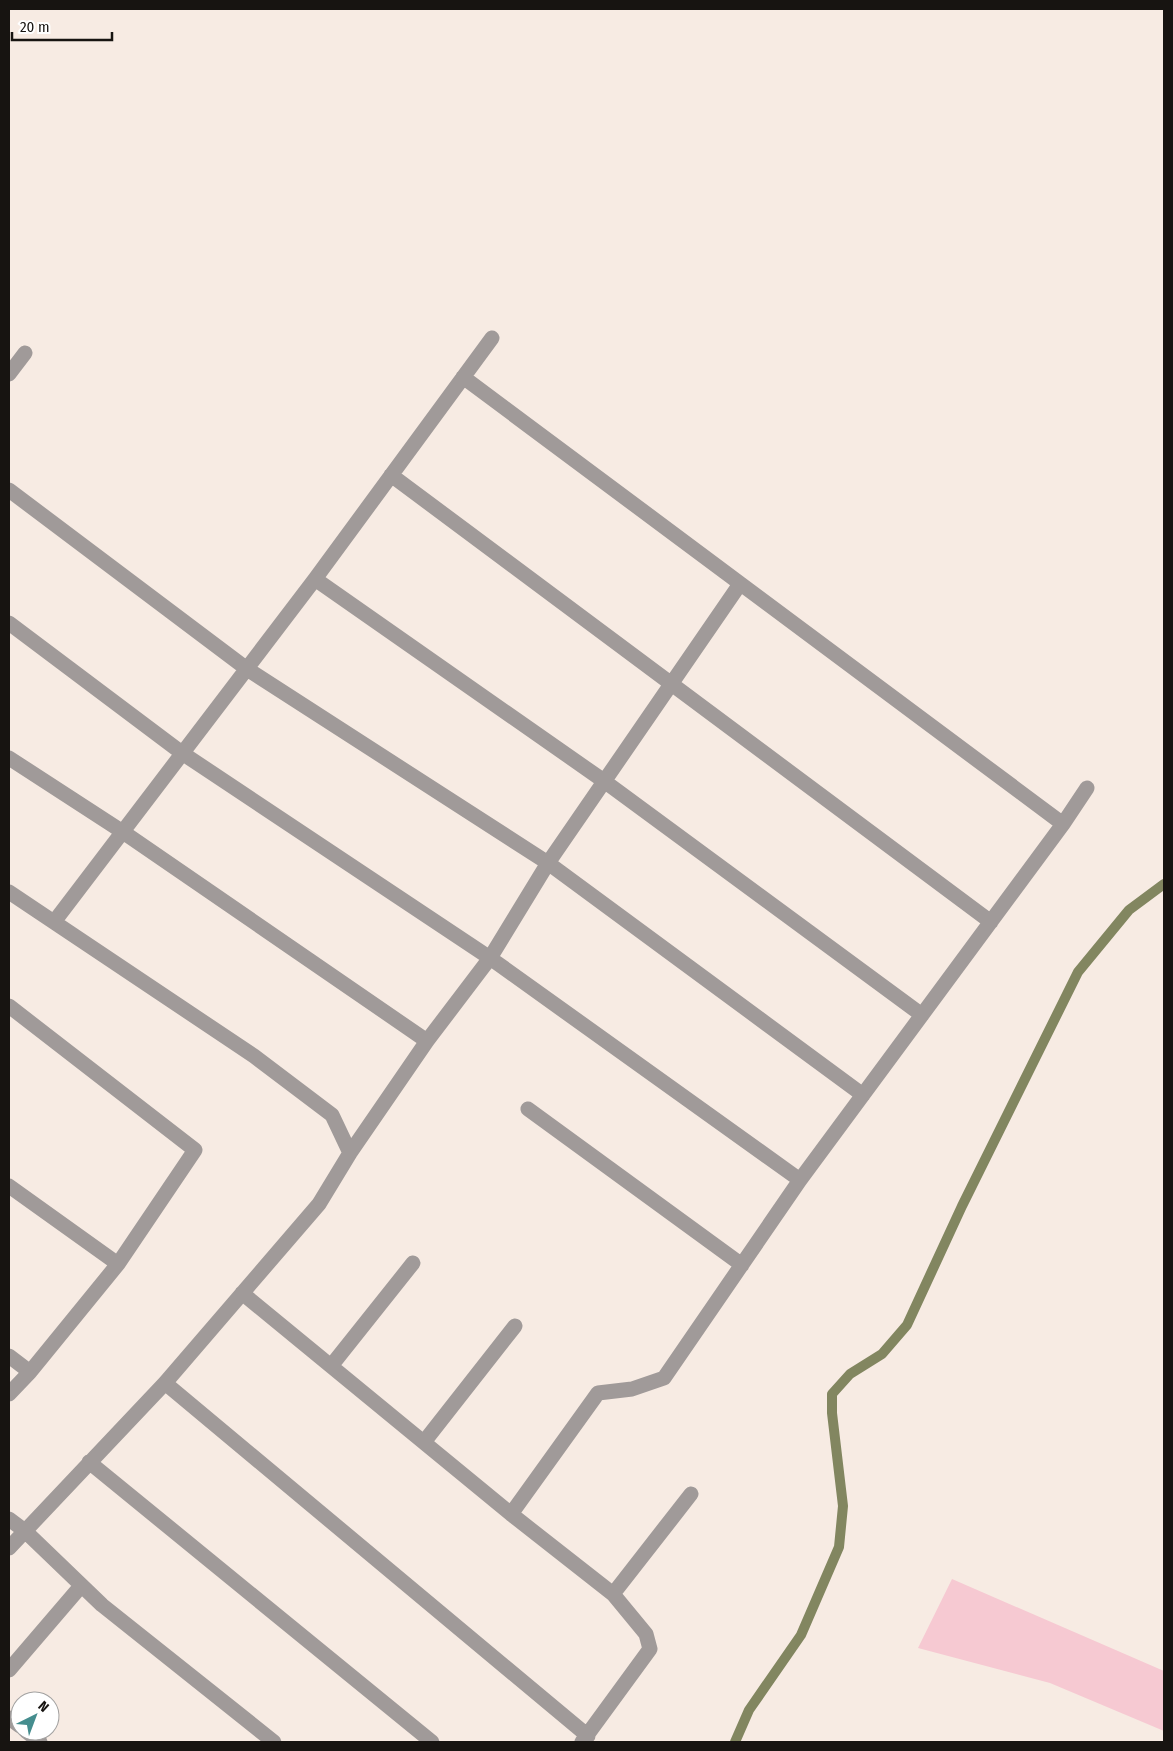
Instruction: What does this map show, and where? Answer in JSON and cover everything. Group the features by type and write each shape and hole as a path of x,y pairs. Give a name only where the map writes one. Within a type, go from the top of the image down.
{"street":[{"path":"54,922 315,579 492,338"},
{"path":"9,374 26,353"},
{"path":"463,377 1063,824"},
{"path":"391,475 991,922"},
{"path":"9,490 246,669 548,863 863,1095"},
{"path":"315,579 604,781 922,1015"},
{"path":"9,1548 165,1383 319,1204 350,1153 427,1040 490,958 548,863 740,584"},
{"path":"9,623 182,753 490,958 800,1180"},
{"path":"9,758 123,832 427,1040"},
{"path":"511,1514 598,1392 632,1389 664,1378 800,1180 1088,788"},
{"path":"9,892 254,1056 332,1115 350,1153"},
{"path":"9,1006 194,1150 118,1264 30,1372 9,1394"},
{"path":"528,1109 742,1265"},
{"path":"9,1186 118,1264"},
{"path":"331,1366 413,1263"},
{"path":"165,1383 585,1739 650,1649 646,1634 613,1594 511,1514 242,1293"},
{"path":"424,1442 515,1326"},
{"path":"9,1356 30,1372"},
{"path":"89,1462 432,1742"},
{"path":"613,1594 691,1494"},
{"path":"9,1519 109,1611 274,1742"},
{"path":"9,1670 81,1586"}],"shaded area":[{"path":"952,1579 1164,1671 1164,1731 1050,1683 918,1648"}],"waterway":[{"path":"735,1742 749,1710 801,1635 839,1547 843,1506 832,1413 832,1394 850,1374 882,1354 907,1325 962,1206 1078,972 1129,910 1164,884"}]}
